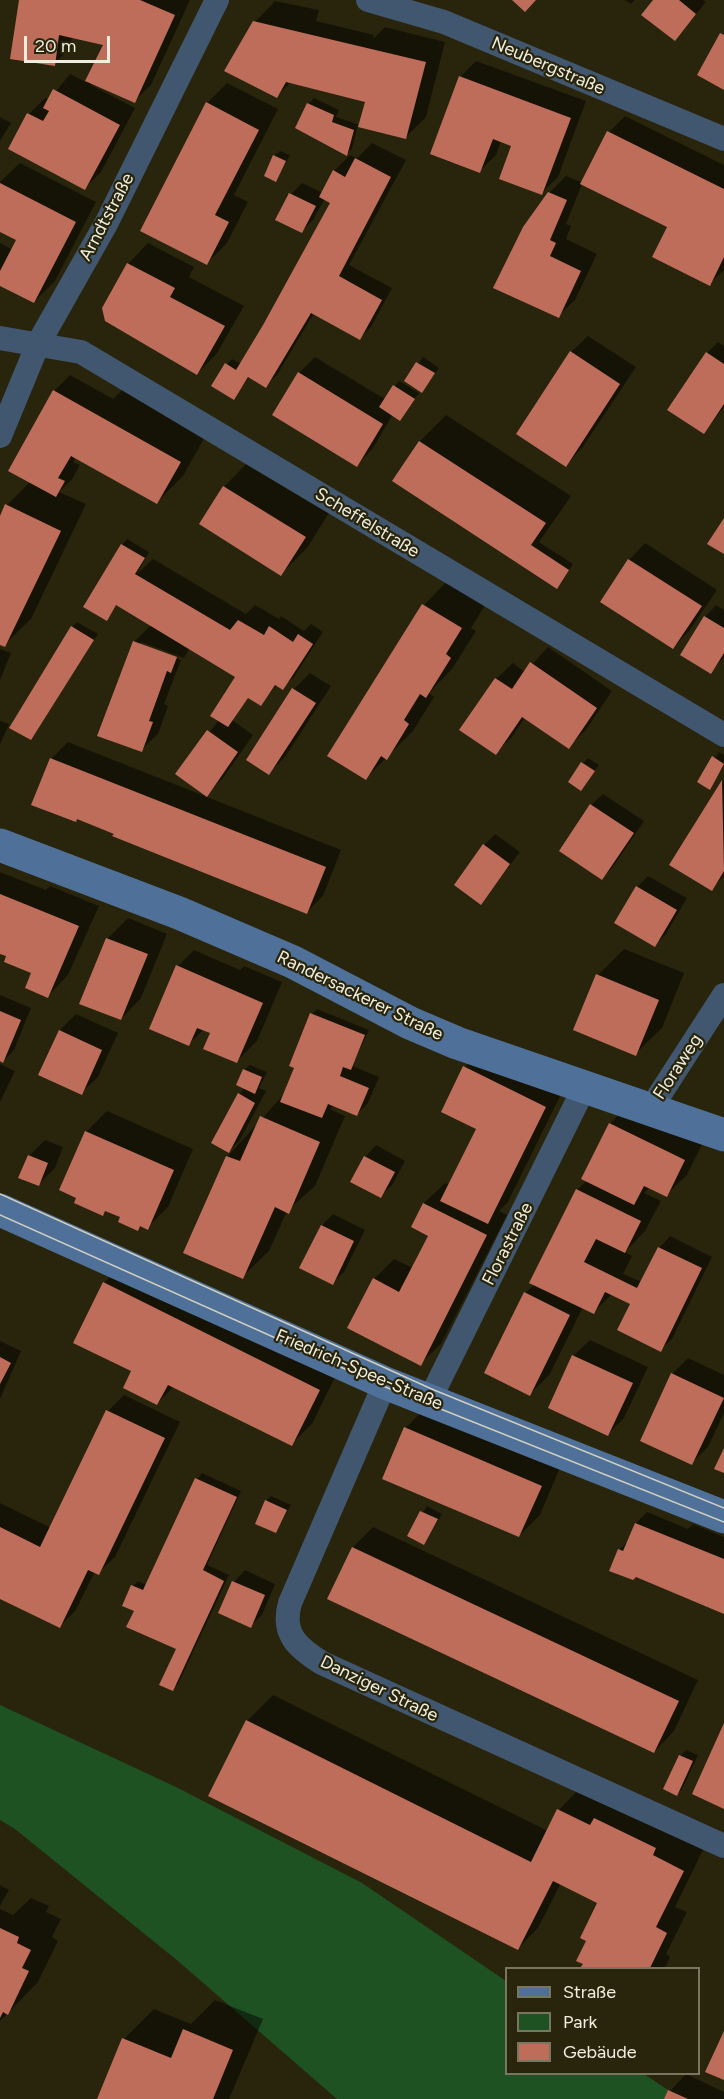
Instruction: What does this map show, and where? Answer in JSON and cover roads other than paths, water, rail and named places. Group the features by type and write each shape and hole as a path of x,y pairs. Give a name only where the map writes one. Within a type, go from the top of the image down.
{"street":[{"name":"Arndtstraße","path":"0,436 38,344 101,232 217,0"},
{"name":"Neubergstraße","path":"368,0 444,22 724,139"},
{"name":"Scheffelstraße","path":"0,338 81,352 724,735"},
{"name":"Randersackerer Straße","path":"0,845 178,913 293,962 410,1023 457,1043 724,1135"},
{"name":"Floraweg","path":"651,1108 724,995"},
{"name":"Florastraße","path":"429,1401 585,1086"},
{"name":"Friedrich-Spee-Straße","path":"0,1210 385,1383 724,1517"},
{"name":"Danziger Straße","path":"385,1383 290,1603 287,1625 295,1644 322,1663 724,1846"}],"tram line":[{"path":"0,1194 434,1390 724,1508"},
{"path":"0,1215 383,1386 724,1522"}]}
